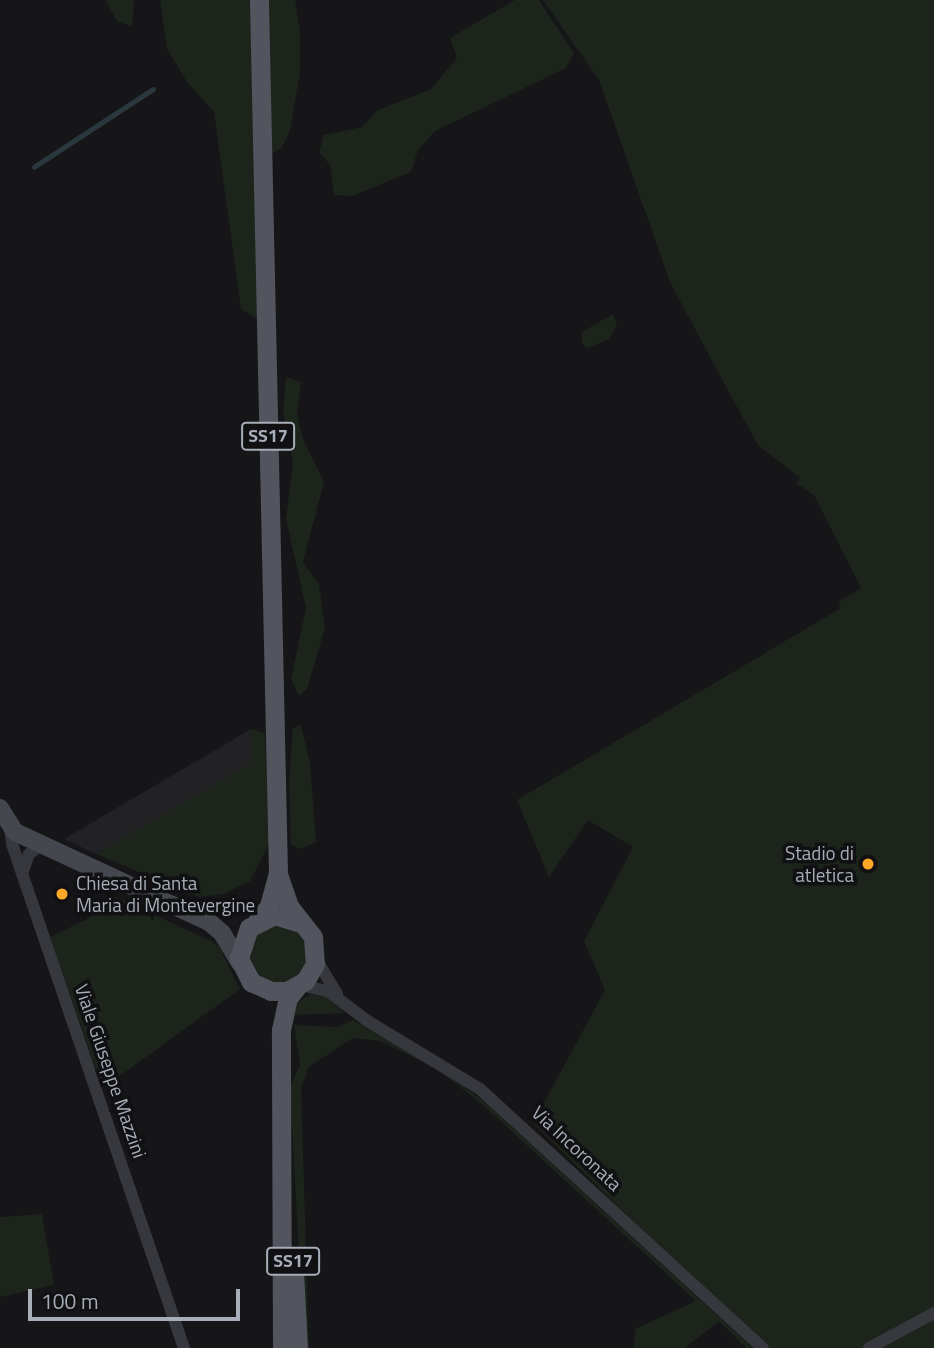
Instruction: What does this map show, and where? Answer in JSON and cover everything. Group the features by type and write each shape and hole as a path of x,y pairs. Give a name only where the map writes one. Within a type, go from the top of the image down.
{"main road":[{"name":"SS17","path":"255,922 269,906 278,873 259,0"},
{"name":"Viale Giuseppe Mazzini","path":"0,808 10,827"},
{"path":"10,827 209,922 235,927 280,915 303,924 313,937 316,959 299,986 276,992 261,988 248,978 222,933 209,922"},
{"name":"SS17","path":"278,873 289,906 303,924"},
{"path":"240,963 241,942 255,922"},
{"name":"SS17","path":"282,1348 284,1174 281,1030 288,998 299,986"},
{"name":"SS17","path":"261,988 270,998 281,1030"},
{"name":"SS17","path":"284,1174 298,1348"}],"street":[{"name":"Viale Giuseppe Mazzini","path":"10,827 22,874 184,1348"},
{"path":"22,874 26,859 41,844"},
{"name":"Via Incoronata","path":"316,959 344,1002"},
{"name":"Via Incoronata","path":"299,986 322,988 491,1098 763,1348"},
{"path":"869,1348 934,1313"}],"shaded area":[{"path":"105,0 134,0 132,26 118,22"},
{"path":"160,0 252,0 259,320 241,309 214,112 187,82 167,49"},
{"path":"268,0 295,0 300,32 300,72 290,131 282,147 271,155"},
{"path":"515,0 539,0 574,53 566,68 435,131 418,150 411,172 352,196 334,195 330,165 319,152 324,135 362,127 378,110 431,89 457,58 450,38"},
{"path":"543,0 934,0 934,1348 763,1348 533,1123 605,990 584,941 633,847 588,820 549,877 517,800 841,608 838,602 861,588 814,495 796,483 800,478 758,445 725,385 670,282 599,80"},
{"path":"613,314 617,325 609,339 588,348 582,344 582,332"},
{"path":"286,377 301,382 297,414 303,439 324,482 303,562 319,584 325,628 307,689 299,696 291,679 306,608 286,519 293,462 283,412"},
{"path":"301,725 310,763 316,842 301,849 291,845 289,782 293,728"},
{"path":"251,729 251,763 96,854 64,839"},
{"path":"251,729 265,733 270,842 250,881 224,894 199,897 96,854 251,763"},
{"path":"109,894 211,941 219,947 240,989 103,1088 50,937 89,918"},
{"path":"278,924 295,929 303,937 308,954 303,971 295,979 278,984 261,979 253,971 248,954 253,937 261,929"},
{"path":"310,994 328,997 345,1013 293,1015 297,1003"},
{"path":"353,1020 438,1069 485,1102 753,1348 746,1348 719,1321 685,1348 634,1348 635,1329 696,1301 482,1104 437,1069 380,1041 353,1038 309,1067 301,1088 309,1348 304,1348 290,1087 300,1065 294,1025 337,1027"},
{"path":"42,1214 54,1285 0,1297 0,1217"}],"waterway":[{"path":"34,167 153,89"}],"place":[{"name":"Stadio di atletica","path":"868,864"},
{"name":"Chiesa di Santa Maria di Montevergine","path":"62,894"}]}
